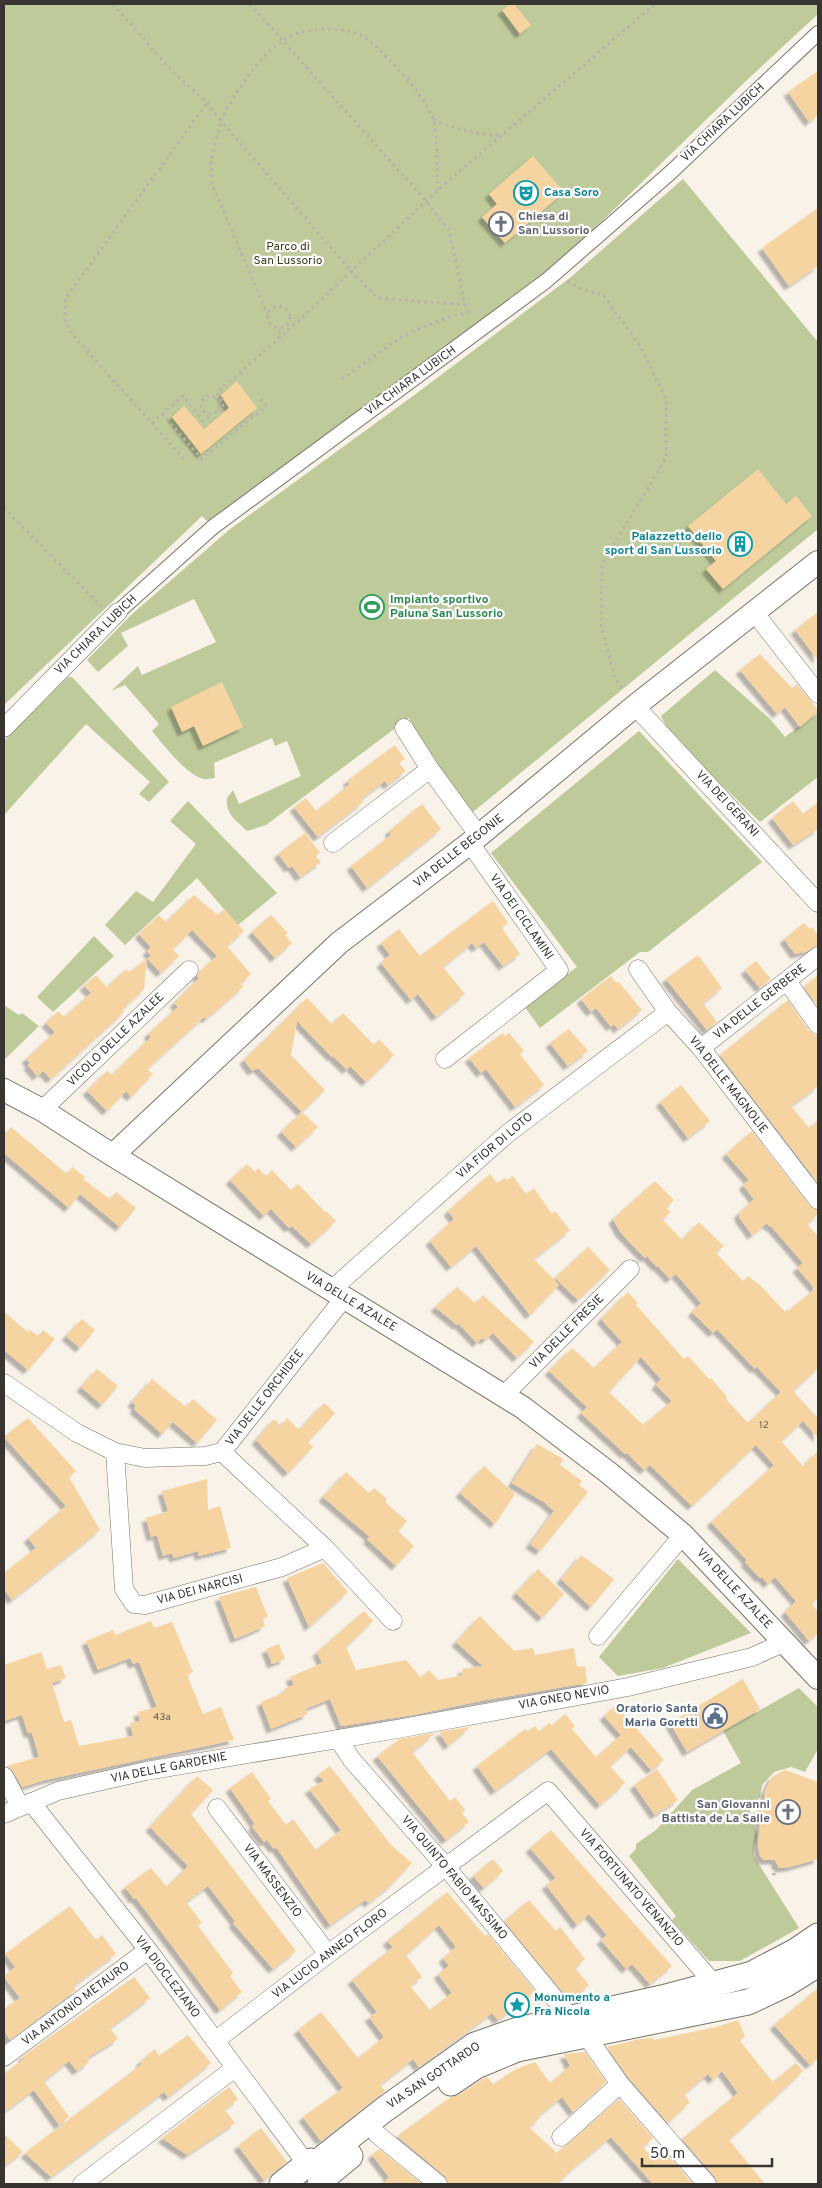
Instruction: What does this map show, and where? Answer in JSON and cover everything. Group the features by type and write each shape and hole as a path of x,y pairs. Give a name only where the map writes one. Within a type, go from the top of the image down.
{"main road":[{"name":"VIA SAN GOTTARDO","path":"282,2184 377,2134 476,2066 578,2026 752,1974 796,1951 818,1936"},
{"name":"VIA SAN GOTTARDO","path":"311,2170 385,2109 475,2045 518,2030 578,2026 748,2002 786,1984 818,1964"}],"street":[{"name":"VIA CHIARA LUBICH","path":"4,728 115,615 213,527 556,272 670,173 818,32"},
{"name":"VIA DELLE BEGONIE","path":"113,1155 339,943 474,840 635,706 818,562"},
{"path":"754,612 818,694"},
{"name":"VIA DEI GERANI","path":"635,706 818,903"},
{"name":"VIA DEI CICLAMINI","path":"404,728 559,970 445,1059"},
{"path":"333,843 430,769"},
{"name":"VIA DELLE GERBERE","path":"701,1048 818,956"},
{"name":"VIA DELLE MAGNOLIE","path":"638,969 668,1012 701,1048 818,1200"},
{"name":"VICOLO DELLE AZALEE","path":"42,1110 189,970"},
{"path":"787,981 818,1026"},
{"name":"VIA FIOR DI LOTO","path":"338,1294 507,1134 668,1012"},
{"name":"VIA DELLE AZALEE","path":"4,1091 42,1110 522,1407 609,1473 683,1535 818,1678"},
{"name":"VIA DELLE FRESIE","path":"504,1395 630,1269"},
{"name":"VIA DELLE ORCHIDEE","path":"4,1383 77,1433 115,1452 145,1458 205,1456 222,1452 338,1294"},
{"name":"VIA DEI NARCISI","path":"115,1452 124,1589 134,1604 145,1605 282,1567 325,1548"},
{"path":"222,1452 325,1548 393,1621"},
{"path":"598,1636 683,1535"},
{"name":"VIA GNEO NEVIO","path":"338,1739 628,1687 752,1657 785,1642"},
{"name":"VIA DELLE GARDENIE","path":"4,1814 58,1791 146,1771 338,1739"},
{"name":"VIA QUINTO FABIO MASSIMO","path":"338,1739 352,1760 446,1867 578,2026 620,2084 707,2184"},
{"name":"VIA DIOCLEZIANO","path":"4,1776 25,1804 148,1950 311,2170"},
{"name":"VIA LUCIO ANNEO FLORO","path":"214,2041 548,1791"},
{"name":"VIA FORTUNATO VENANZIO","path":"548,1791 715,1985"},
{"name":"VIA MASSENZIO","path":"216,1808 328,1954"},
{"name":"VIA ANTONIO METAURO","path":"4,2057 148,1950"},
{"path":"82,2184 235,2068"},
{"path":"561,2137 620,2084"},
{"path":"377,2134 438,2184"}],"path":[{"path":"113,4 170,69 207,103 351,271 378,298 465,305 449,230 426,201 250,4"},
{"path":"152,423 183,396 203,421 218,410 224,404 217,393 438,190 655,4"},
{"path":"280,328 270,324 212,184 211,160 221,121 230,101 260,61 282,41 287,38 322,30 358,34 373,43 403,74 422,98 433,120 438,190"},
{"path":"184,459 72,334 65,320 65,299 207,103"},
{"path":"433,120 473,134 502,135"},
{"path":"556,272 577,287 604,296 640,346 666,399 666,458 602,564 601,625 615,678 635,706"},
{"path":"268,316 270,310 276,306 287,308 290,314 289,322 280,328 278,339"},
{"path":"342,379 404,335 449,317 470,312"},
{"path":"212,414 204,413 201,408 201,402 205,397 211,396 217,399 219,404 218,410"},
{"path":"162,414 202,459 266,406 259,396"},
{"path":"4,508 115,615"},
{"path":"774,1860 774,1877"}],"green space":[{"name":"Parco di San Lussorio","path":"4,4 818,4 818,14 748,79 525,296 213,527 202,516 4,705"},
{"path":"683,179 818,342 818,529 473,812 437,768 409,718 266,825 247,831 230,813 227,798 233,790 239,804 301,776 287,741 275,746 272,738 214,763 215,778 204,779 190,772 162,744 152,731 159,724 125,685 111,691 138,666 142,675 216,642 194,599 121,633 128,646 98,672 87,660 132,614 229,530 417,393 571,277"},
{"path":"715,670 770,719 785,737 818,712 818,777 760,822 671,736 661,716"},
{"path":"68,677 72,677 169,782 149,802 139,794 150,782 86,724 4,815 4,741"},
{"path":"639,731 762,862 648,952 640,952 540,1028 524,1006 577,967 491,853"},
{"path":"188,801 277,893 238,925 197,878 125,945 105,925 136,891 153,902 196,844 170,821"},
{"path":"94,936 114,956 53,1012 37,997"},
{"path":"4,1005 19,1015 22,1013 39,1026 4,1060"},
{"path":"678,1559 751,1633 663,1668 618,1676 599,1657"},
{"path":"799,1688 818,1707 818,1749 805,1772 791,1767 774,1772 762,1785 760,1797 750,1809 757,1834 755,1858 799,1928 740,1961 709,1961 672,1920 676,1916 629,1856 636,1849 636,1844 656,1830 692,1790 741,1763 723,1731"}],"building":[{"path":"510,4 514,4 531,25 520,34 502,10"},
{"path":"818,71 818,115 809,122 788,92"},
{"path":"533,156 564,192 505,243 482,217 497,204 489,194"},
{"path":"818,208 818,266 789,286 762,248"},
{"path":"237,381 257,408 201,454 172,417 184,406 204,429 229,408 221,395"},
{"name":"Palazzetto dello sport di San Lussorio","path":"758,469 786,504 796,496 812,516 723,589 706,569 716,561 688,526"},
{"path":"818,612 818,660 795,630"},
{"path":"760,654 792,688 797,684 818,710 800,727 785,707 777,714 740,670"},
{"path":"222,682 243,727 203,746 194,726 182,732 171,707"},
{"path":"395,745 405,759 399,763 406,771 388,785 385,781 361,799 363,802 318,837 294,807 306,798 316,811 350,784 347,781"},
{"path":"793,801 803,814 818,802 818,829 793,845 772,818"},
{"path":"422,804 441,829 367,888 351,866 391,835 389,831"},
{"path":"305,833 320,853 316,856 321,862 300,877 292,866 289,868 278,854"},
{"path":"194,895 218,915 224,909 244,931 227,946 251,974 241,984 243,987 206,1019 204,1017 147,1069 153,1074 131,1097 126,1091 107,1111 87,1091 107,1071 112,1075 151,1037 148,1034 178,1007 174,1003 199,978 197,976 199,972 217,956 192,930 173,949 179,956 161,973 148,959 151,956 147,951 151,947 139,934 159,915 166,922"},
{"path":"493,901 508,923 502,928 520,954 503,966 484,942 476,948 472,943 443,967 465,994 436,1017 418,994 411,1000 381,963 390,955 381,943 399,929 420,956"},
{"path":"271,915 288,933 285,935 292,943 275,958 252,932"},
{"path":"804,923 810,929 812,927 818,935 818,946 795,954 784,939"},
{"path":"698,955 722,988 703,1003 717,1022 707,1030 666,979"},
{"path":"147,959 144,989 122,1010 124,1012 51,1079 43,1071 37,1076 28,1065 30,1063 26,1059 55,1032 46,1023 58,1011 64,1017 91,993 84,986 96,975 107,987 126,969 129,972"},
{"path":"756,961 771,979 760,988 745,970"},
{"path":"818,975 818,1007 804,987"},
{"path":"611,976 616,983 618,981 642,1010 618,1029 614,1024 611,1027 596,1008 591,1012 581,999"},
{"path":"307,998 332,1024 343,1013 374,1045 379,1039 394,1055 366,1082 350,1066 347,1070 332,1057 297,1021 291,1055 325,1090 302,1112 258,1068 252,1071 244,1060"},
{"path":"788,1000 809,1031 818,1036 818,1086 791,1106 809,1128 818,1120 818,1183 720,1055"},
{"path":"569,1029 588,1051 568,1066 550,1043"},
{"path":"503,1033 505,1036 509,1033 524,1051 520,1054 544,1085 515,1107 486,1069 481,1073 469,1058"},
{"path":"681,1085 710,1121 688,1138 660,1102"},
{"path":"302,1112 318,1127 296,1147 281,1132"},
{"path":"11,1127 67,1174 72,1167 85,1177 83,1179 110,1199 116,1192 136,1208 120,1227 80,1194 69,1208 4,1153 4,1136"},
{"path":"752,1131 810,1206 818,1210 818,1214 807,1224 818,1236 818,1368 793,1391 818,1418 818,1438 803,1421 781,1441 803,1466 818,1451 818,1598 812,1604 818,1612 818,1633 809,1641 785,1612 796,1601 775,1577 768,1584 762,1577 760,1578 745,1562 747,1560 711,1522 774,1465 756,1445 692,1506 650,1465 644,1470 581,1413 587,1407 549,1371 572,1348 594,1368 622,1342 601,1319 628,1292 638,1303 636,1305 684,1359 688,1356 709,1379 711,1378 727,1397 726,1399 748,1423 781,1392 757,1367 755,1369 717,1329 713,1333 692,1312 701,1303 676,1274 670,1279 647,1256 645,1258 620,1232 613,1219 655,1181 674,1200 666,1208 671,1212 662,1219 682,1240 699,1222 724,1246 716,1253 743,1281 748,1276 761,1286 785,1312 787,1309 788,1311 815,1289 797,1268 803,1263 771,1226 767,1223 752,1235 739,1217 738,1214 754,1199 743,1185 749,1180 726,1154","holes":["641,1357 661,1379 656,1385 672,1401 643,1425 609,1392"]},
{"path":"247,1164 255,1172 258,1168 266,1176 272,1170 291,1190 298,1184 336,1221 311,1244 292,1226 289,1228 271,1209 264,1216 230,1180"},
{"path":"490,1174 497,1183 513,1176 526,1194 534,1188 552,1214 555,1211 570,1230 534,1259 559,1285 530,1315 476,1246 451,1267 430,1241 454,1219 448,1211"},
{"path":"588,1247 610,1270 578,1300 555,1278"},
{"path":"457,1287 476,1304 483,1295 534,1342 517,1358 493,1333 485,1340 482,1338 477,1343 459,1324 457,1325 435,1307"},
{"path":"4,1312 28,1332 30,1330 38,1336 43,1330 55,1339 28,1370 4,1350"},
{"path":"82,1319 95,1330 80,1348 66,1336"},
{"path":"97,1369 118,1386 102,1405 81,1387"},
{"path":"152,1379 186,1407 193,1399 217,1420 197,1443 173,1422 162,1434 134,1409 136,1406 132,1402"},
{"path":"324,1403 335,1413 308,1442 313,1447 288,1473 256,1440 274,1419 281,1426 287,1418 299,1430"},
{"path":"28,1418 76,1471 69,1477 100,1530 12,1600 4,1589 4,1573 36,1548 28,1538 66,1506 4,1437"},
{"path":"537,1444 563,1459 560,1465 582,1481 579,1485 588,1492 540,1551 530,1544 554,1511 544,1502 512,1483"},
{"path":"484,1466 515,1494 495,1524 460,1493"},
{"path":"346,1472 369,1493 374,1488 387,1499 385,1502 407,1521 398,1531 414,1546 396,1566 367,1539 370,1537 323,1497"},
{"path":"207,1479 208,1510 220,1506 231,1548 199,1556 198,1551 174,1558 172,1553 163,1556 157,1535 151,1537 146,1518 168,1511 162,1491"},
{"path":"581,1555 614,1579 591,1607 561,1579"},
{"path":"323,1563 348,1592 309,1627 287,1578"},
{"path":"538,1569 564,1594 542,1618 516,1593"},
{"path":"256,1587 268,1617 262,1619 265,1626 235,1639 219,1597"},
{"path":"364,1611 373,1621 346,1647 356,1670 406,1660 421,1678 429,1670 438,1680 463,1675 462,1669 483,1666 456,1642 480,1616 514,1651 533,1648 535,1655 574,1648 577,1667 585,1666 587,1683 485,1700 413,1715 341,1726 330,1699 305,1709 308,1714 271,1729 261,1702 285,1692 284,1689 294,1685 290,1677 322,1663 317,1652"},
{"path":"151,1621 154,1628 172,1622 193,1672 187,1675 203,1714 221,1707 234,1740 45,1780 22,1787 13,1771 7,1766 39,1757 32,1733 28,1733 22,1715 4,1721 4,1665 41,1652 47,1669 61,1665 66,1678 52,1683 64,1722 71,1720 79,1746 133,1736 130,1723 140,1721 138,1712 157,1707 139,1662 133,1664 130,1658 98,1670 86,1641 113,1630 115,1635"},
{"path":"279,1644 285,1659 272,1664 266,1649"},
{"name":"Oratorio Santa Maria Goretti","path":"743,1679 760,1709 687,1752 670,1723"},
{"path":"616,1705 664,1760 651,1770 631,1747 610,1766 625,1783 600,1805 551,1749 495,1791 477,1766 525,1729 527,1731 535,1726 539,1732 549,1723 552,1726 565,1714 575,1726 572,1729 596,1757 621,1735 604,1716"},
{"path":"470,1727 448,1746 439,1732"},
{"path":"435,1733 412,1752 450,1801 455,1797 465,1810 462,1813 469,1822 446,1840 377,1756 400,1739"},
{"path":"330,1766 391,1845 412,1863 390,1886 369,1903 365,1900 330,1925 276,1847 274,1849 267,1840 264,1842 252,1826 255,1824 230,1788 252,1772 271,1799 268,1801 286,1825 293,1819 316,1850 341,1830 309,1789 324,1781 318,1775"},
{"path":"657,1769 678,1800 655,1815 634,1785"},
{"name":"San Giovanni Battista de La Salle","path":"785,1770 818,1782 818,1859 779,1868 775,1860 764,1860 760,1856 758,1846 760,1824 756,1809 763,1809 765,1791 772,1777"},
{"path":"197,1776 213,1790 191,1814 296,1951 273,1969 233,1923 235,1921 208,1886 186,1902 202,1923 198,1926 233,1973 230,1976 242,1992 220,2010 136,1898 134,1899 125,1887 151,1868 167,1887 188,1866 150,1827"},
{"path":"551,1830 672,1966 650,1984 632,1964 626,1969 601,1940 607,1935 589,1914 577,1925 546,1885 556,1878 530,1848"},
{"path":"493,1859 503,1871 484,1888 473,1876"},
{"path":"447,1892 485,1936 488,1934 535,1991 498,2020 492,2013 419,2067 413,2059 380,2085 385,2091 321,2141 303,2117 343,2088 298,2030 321,2012 358,2058 384,2037 369,2017 377,2012 352,1980 393,1947 387,1941","holes":["439,1925 456,1947 443,1958 449,1966 438,1974 452,1993 430,2010 410,1986 422,1977 406,1955"]},
{"path":"529,1900 556,1931 560,1927 585,1959 575,1968 589,1985 570,2001 504,1921"},
{"path":"70,1906 96,1940 102,1935 116,1954 73,1986 76,1990 10,2040 4,2031 4,2009 20,1998 4,1977 15,1967 5,1954"},
{"path":"134,1977 150,1998 110,2028 118,2039 87,2058 89,2062 77,2071 69,2061 44,2081 69,2117 59,2125 34,2090 4,2112 4,2074 24,2059 22,2057"},
{"path":"818,1988 818,2058 810,2065 774,2025"},
{"path":"738,2020 745,2036 740,2041 773,2082 796,2063 803,2071 729,2140 765,2184 717,2184 715,2177 682,2139 738,2093 722,2071 713,2080 708,2074 684,2094 690,2102 668,2123 628,2077 607,2047 640,2039 653,2038 654,2040 716,2027"},
{"path":"188,2035 211,2063 168,2097 164,2092 51,2177 25,2153 142,2064 140,2062 155,2049 159,2056"},
{"path":"585,2052 606,2082 573,2112 562,2097 538,2116 540,2118 529,2127 557,2153 619,2099 653,2138 643,2147 655,2161 666,2153 693,2184 653,2184 611,2137 557,2184 448,2184 445,2176 397,2136 451,2097 459,2095 487,2077 493,2084 516,2069 535,2062 550,2083 570,2066 564,2054"},
{"path":"229,2087 238,2099 225,2110 235,2123 187,2155 162,2138"},
{"path":"261,2128 287,2162 264,2180 238,2146"},
{"path":"4,2134 23,2152 4,2166"},
{"path":"379,2149 422,2184 383,2184 389,2177 372,2155"}],"place":[{"name":"Casa Soro","path":"526,193"},
{"name":"Chiesa di San Lussorio","path":"501,224"},
{"name":"Palazzetto dello sport di San Lussorio","path":"740,544"},
{"name":"Impianto sportivo Paluna San Lussorio","path":"372,607"},
{"name":"Oratorio Santa Maria Goretti","path":"715,1716"},
{"name":"San Giovanni Battista de La Salle","path":"788,1812"},
{"name":"Monumento a Fra Nicola","path":"517,2005"}]}
